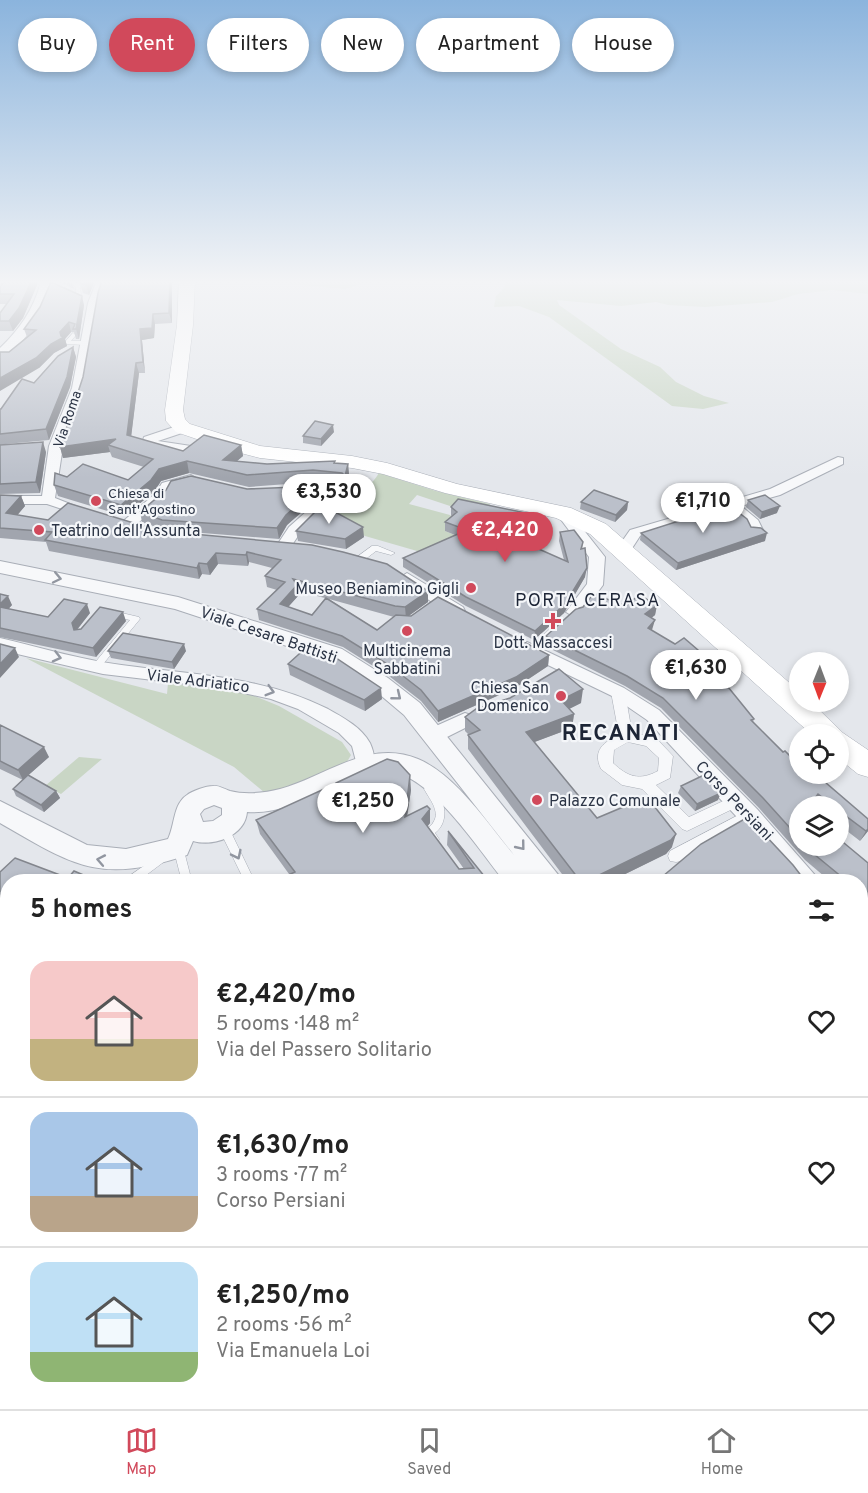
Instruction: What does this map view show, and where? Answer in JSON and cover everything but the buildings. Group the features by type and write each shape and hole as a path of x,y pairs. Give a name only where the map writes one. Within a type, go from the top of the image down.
{"main road":[{"path":"182,346 174,410 176,421 183,428 260,452 361,464 452,489 563,513 598,529 818,724"},
{"path":"849,751 868,766"}],"street":[{"path":"65,355 74,348 86,346"},
{"name":"Via Roma","path":"48,500 50,446 78,388 86,346"},
{"path":"183,428 154,437 149,440 149,444 186,449"},
{"path":"624,550 635,533 775,492 837,461"},
{"path":"115,522 156,501 162,495 162,490 170,485 185,483 190,479 207,483"},
{"path":"304,548 280,545 338,490 281,489 283,493 315,510"},
{"path":"0,500 48,500 144,531"},
{"path":"729,504 753,523 756,530"},
{"path":"563,513 597,557 595,585 567,618"},
{"path":"355,558 393,570 436,603 469,617"},
{"name":"Viale Cesare Battisti","path":"0,567 178,603 334,654 380,683 412,709 544,874"},
{"name":"Corso Persiani","path":"511,639 618,692 653,715 803,874"},
{"name":"Viale Adriatico","path":"1,646 96,667 243,684 286,696 315,709 354,735 363,745 365,764"},
{"path":"549,678 564,667"},
{"path":"618,692 626,737"},
{"path":"434,735 476,715"},
{"path":"647,785 665,774 666,756 650,741 626,737 608,747 606,765 622,781 647,785 687,825 743,808"},
{"path":"0,811 93,859 109,862 142,859 262,801 323,788 365,764 400,760 424,770 437,782 514,874"},
{"path":"676,856 743,808"}],"lane":[{"path":"355,558 375,548 391,553"},
{"path":"96,667 136,619 100,612"},
{"path":"532,650 567,618"},
{"path":"424,770 427,785 441,809 437,829 429,832 440,847"},
{"path":"140,874 210,825"},
{"path":"190,874 210,825"},
{"path":"210,825 244,874"}],"green space":[{"path":"589,346 616,346 660,367 676,382 704,396 729,403 703,409 672,406"},
{"path":"379,473 436,491 490,504 487,510 471,513 417,495 409,504 450,515 456,521 445,531 457,536 424,553 365,536 318,511 343,488 364,487 372,482"},
{"path":"26,658 167,694 168,683 250,694 279,706 342,742 351,755 344,767 271,798 234,767"},
{"path":"79,757 102,759 61,794 45,786"}],"place":[{"name":"Chiesa di Sant'Agostino","path":"96,501"},
{"name":"Teatrino dell'Assunta","path":"39,530"},
{"name":"Museo Beniamino Gigli","path":"471,588"},
{"name":"Dott. Massaccesi","path":"553,621"},
{"name":"Multicinema Sabbatini","path":"407,631"},
{"name":"Chiesa San Domenico","path":"561,696"},
{"name":"Palazzo Comunale","path":"537,800"}],"district":[{"name":"PORTA CERASA","path":"588,600"},
{"name":"RECANATI","path":"621,732"}]}
